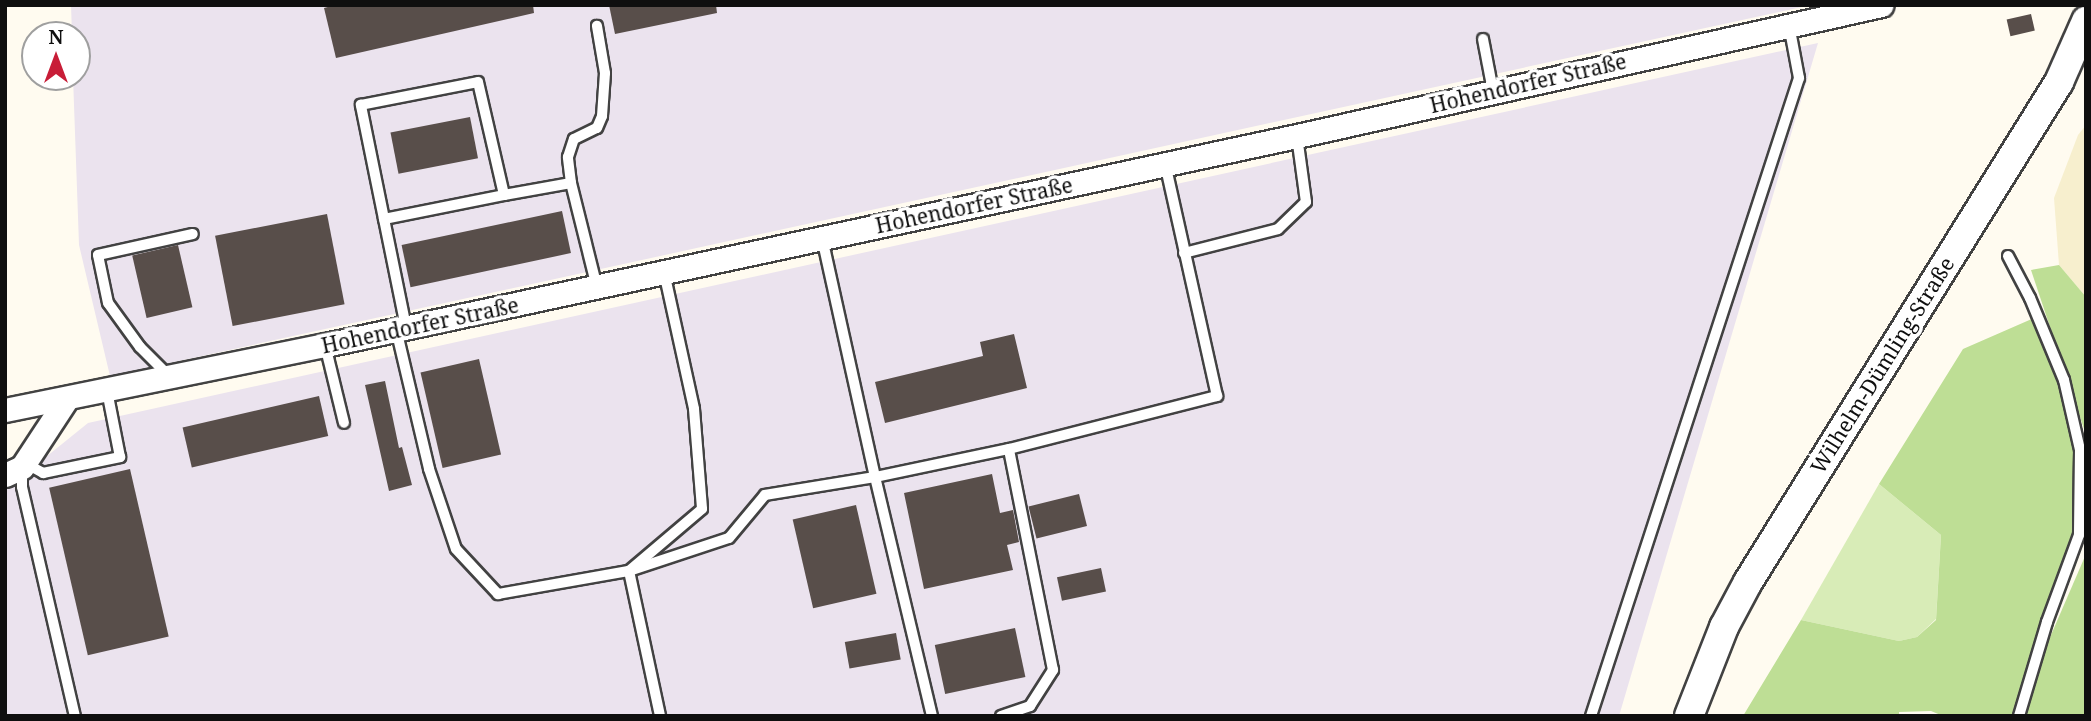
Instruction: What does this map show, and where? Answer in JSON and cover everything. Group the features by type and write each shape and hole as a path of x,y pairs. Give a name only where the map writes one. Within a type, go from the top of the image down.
{"street":[{"name":"Hohendorfer Straße","path":"5,410 171,378 1297,136 1881,5"},
{"name":"Wilhelm-Dümling-Straße","path":"1689,716 1724,626 1748,583 2060,82 2086,21"},
{"path":"17,468 66,400"}],"lane":[{"path":"1591,716 1799,78 1790,25"},
{"path":"597,26 605,73 602,116 597,128 574,139 568,157 571,183 597,287"},
{"path":"1483,40 1493,91"},
{"path":"504,195 478,82 360,105 384,219 401,328 429,469 456,549 498,594 629,571 729,538 765,495 875,477 1009,449 1217,396 1165,164"},
{"path":"1184,253 1278,229 1306,202 1297,136"},
{"path":"384,219 571,183"},
{"path":"171,378 140,347 108,303 98,255 194,234"},
{"path":"822,238 932,716"},
{"path":"2008,256 2030,298 2064,380 2081,450 2079,535 2047,622 2019,716"},
{"path":"629,571 702,509 694,409 664,272"},
{"path":"325,345 344,424"},
{"path":"75,716 17,468 43,473 120,457 107,391"},
{"path":"1001,716 1030,706 1054,670 1009,449"},
{"path":"629,571 660,716"}],"shaded area":[{"path":"71,5 1811,5 110,376 79,245 74,91 91,91 91,21 72,21"},
{"path":"1818,43 1619,716 5,716 5,490 88,423"},
{"path":"2086,125 2086,297 2059,265 2054,198 2078,135"}],"green space":[{"path":"2059,265 2086,297 2086,435 2031,270"},
{"path":"2034,318 2062,384 2076,452 2075,531 2012,716 1943,716 1931,711 1899,712 1899,716 1743,716 1801,620 1899,641 1917,637 1936,620 1941,535 1879,484 1963,349"},
{"path":"1879,484 1941,535 1936,619 1917,637 1899,641 1801,620"},
{"path":"2086,554 2086,716 2026,716 2038,665"}],"building":[{"path":"335,5 533,5 534,13 336,58 324,8"},
{"path":"609,5 716,5 717,13 615,34"},
{"path":"2031,14 2035,31 2010,36 2007,20"},
{"path":"470,117 478,158 399,174 390,132"},
{"path":"562,211 571,253 411,287 402,245"},
{"path":"327,214 345,304 233,326 215,236"},
{"path":"178,245 192,307 147,318 132,256"},
{"path":"1014,334 1027,388 885,423 875,382 983,356 980,342"},
{"path":"479,359 501,454 443,468 421,372"},
{"path":"385,381 399,448 402,447 412,485 389,491 365,385"},
{"path":"319,396 328,436 192,467 183,427"},
{"path":"130,469 169,637 88,655 49,488"},
{"path":"992,474 1000,513 1013,510 1019,542 1007,545 1013,570 924,589 904,493"},
{"path":"1079,494 1087,526 1037,539 1029,507"},
{"path":"856,505 876,594 813,608 793,520"},
{"path":"1101,568 1106,591 1062,601 1057,577"},
{"path":"1015,628 1025,677 945,694 935,645"},
{"path":"896,633 901,660 849,669 845,642"}]}
